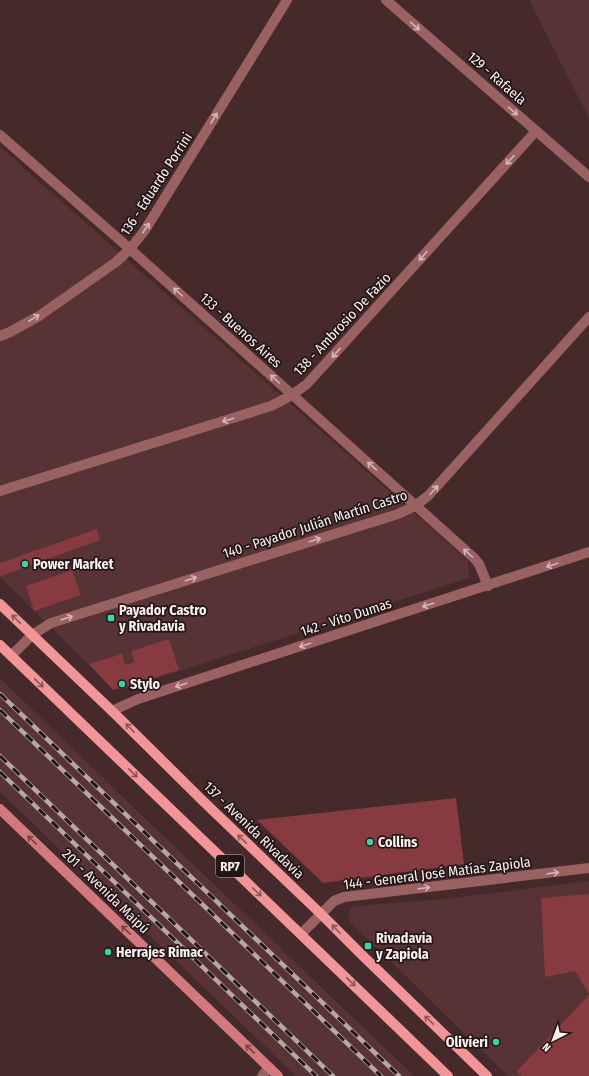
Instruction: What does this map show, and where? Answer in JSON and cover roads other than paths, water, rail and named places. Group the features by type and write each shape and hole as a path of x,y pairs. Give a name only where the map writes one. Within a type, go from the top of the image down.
{"main road":[{"name":"137 - Avenida Rivadavia","path":"0,604 487,1076"},
{"name":"RP7","path":"0,645 448,1076"},
{"name":"201 - Avenida Maipú","path":"0,809 278,1076"}],"street":[{"name":"136 - Eduardo Porrini","path":"0,336 38,316 116,262 130,249 145,230 287,0"},
{"name":"129 - Rafaela","path":"386,0 589,177"},
{"name":"138 - Ambrosio De Fazio","path":"0,491 271,406 292,395 307,384 536,131"},
{"name":"133 - Buenos Aires","path":"0,135 130,249 474,558 479,564 488,586"},
{"name":"140 - Payador Julián Martín Castro","path":"11,656 32,635 51,623 398,514 416,506 429,495 589,317"},
{"name":"142 - Vito Dumas","path":"112,711 138,699 589,552"},
{"name":"144 - General José Matías Zapiola","path":"301,934 334,901 344,897 589,868"},
{"path":"262,1076 269,1067"}],"railway":[{"path":"0,694 399,1076"},
{"path":"0,710 381,1076"},
{"path":"0,756 333,1076"},
{"path":"0,772 316,1076"}],"place":[{"name":"Power Market","path":"25,564"},
{"name":"Payador Castro y Rivadavia","path":"111,618"},
{"name":"Stylo","path":"122,684"},
{"name":"Collins","path":"370,842"},
{"name":"Rivadavia y Zapiola","path":"368,946"},
{"name":"Herrajes Rimac","path":"108,952"},
{"name":"Olivieri","path":"496,1042"}]}
